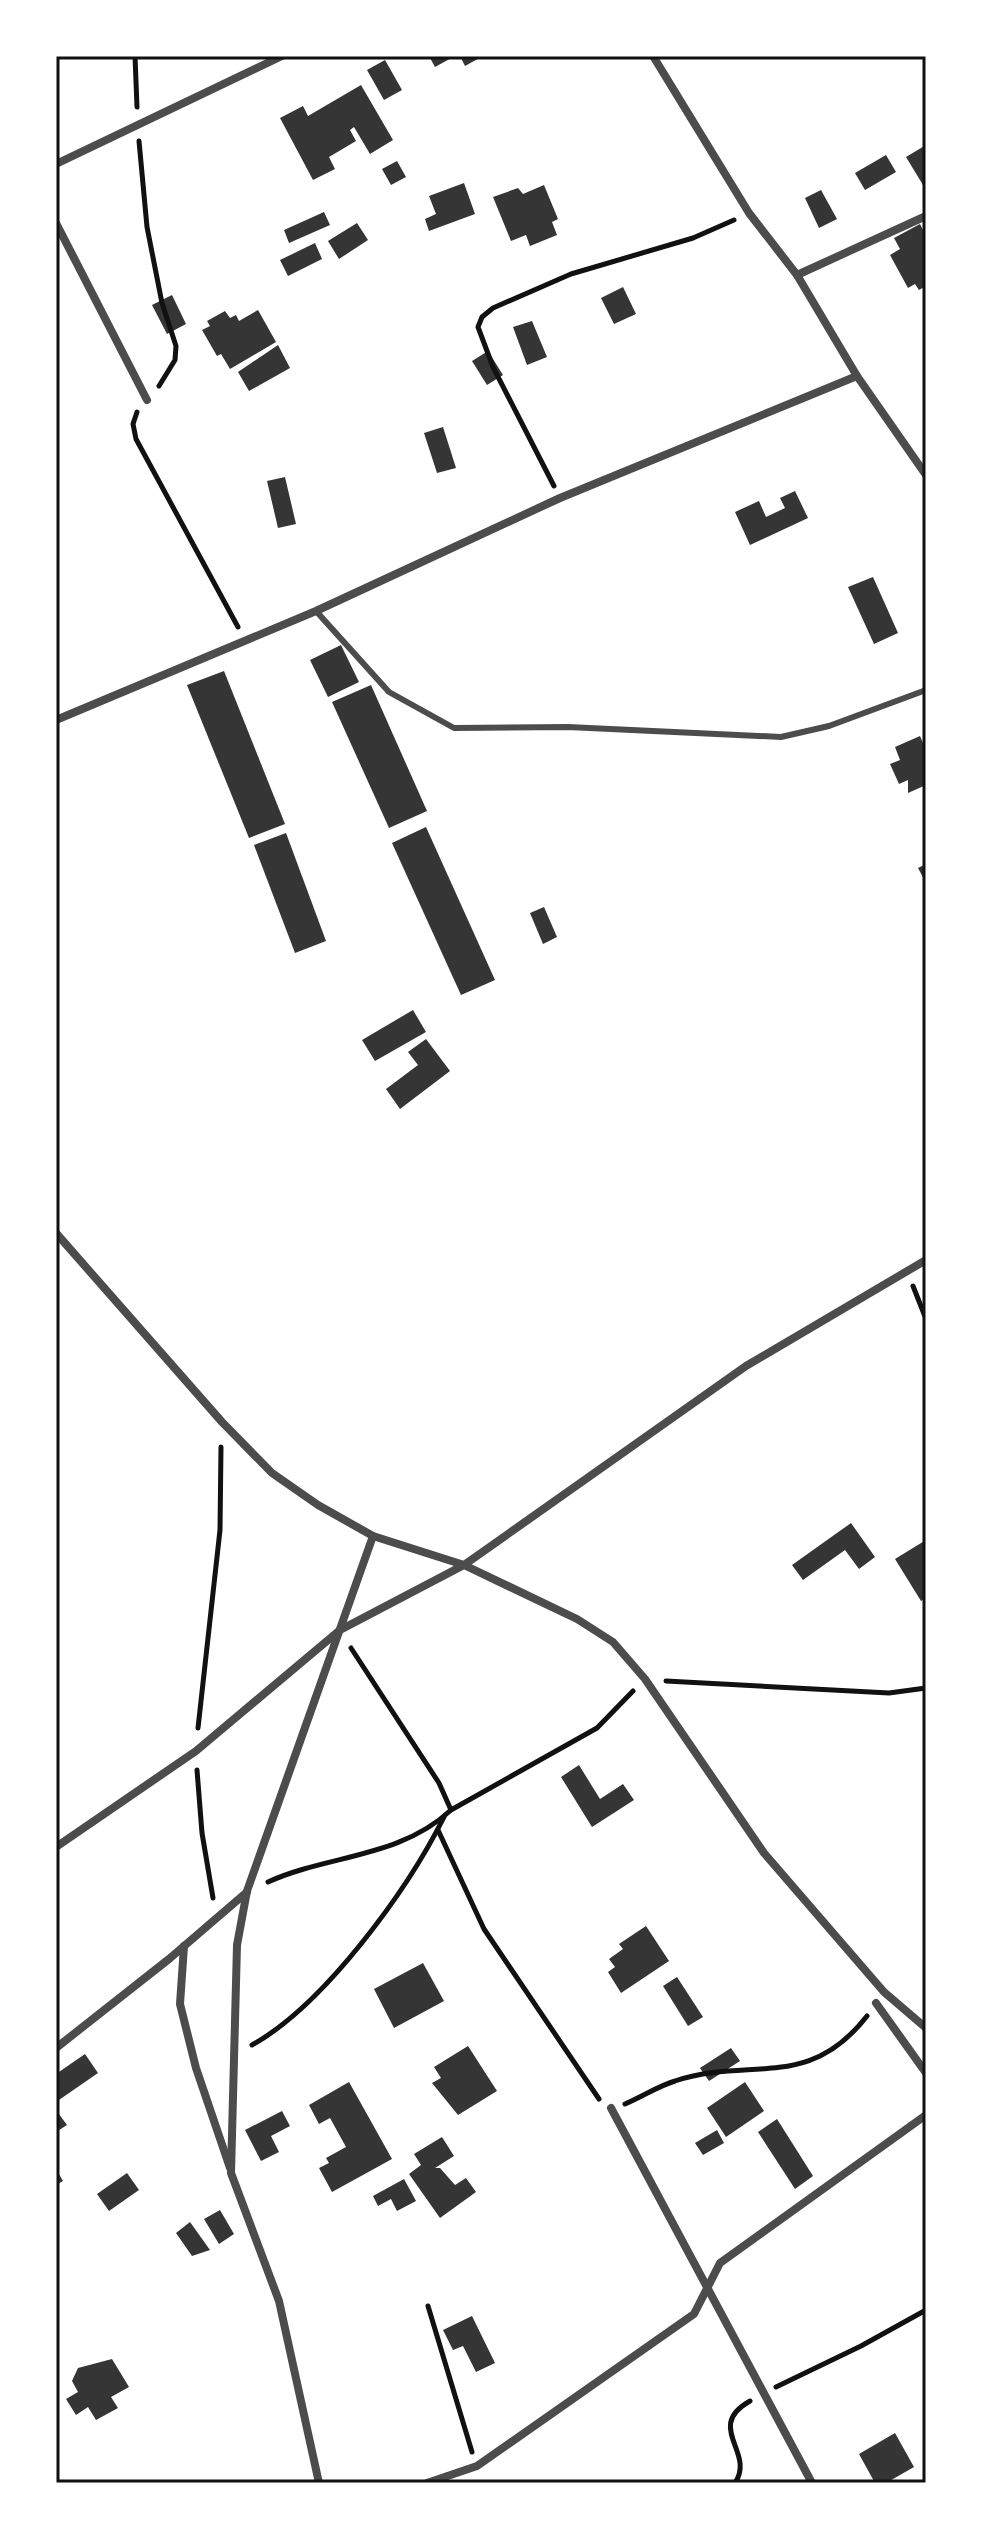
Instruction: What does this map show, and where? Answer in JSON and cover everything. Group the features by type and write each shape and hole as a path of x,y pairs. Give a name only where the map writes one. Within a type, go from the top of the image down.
{"street":[{"path":"56,164 138,128 282,56"},
{"path":"653,56 749,213 797,275 857,376 926,475"},
{"path":"797,275 926,216"},
{"path":"56,223 147,400"},
{"path":"56,720 316,611 560,498 857,376"},
{"path":"56,1233 222,1422 272,1473 318,1505 373,1536 464,1565 577,1619 613,1642 645,1679 764,1853 884,1992 926,2028"},
{"path":"56,1847 196,1751 340,1630 464,1565 746,1366 926,1260"},
{"path":"231,2173 237,1945 247,1891 373,1536"},
{"path":"56,2048 184,1946 247,1891"},
{"path":"184,1946 180,2004 196,2068 279,2301 319,2483"},
{"path":"876,2003 926,2073"},
{"path":"611,2108 812,2483"},
{"path":"427,2483 477,2466 694,2314 720,2263 926,2115"}],"lane":[{"path":"316,611 389,692 454,728 568,727 781,737 829,726 926,690"}],"path":[{"path":"135,56 147,227 162,303 176,346 169,373 135,414 133,424 136,439 246,640"},
{"path":"560,498 493,367 478,327 482,317 493,308 571,274 693,238 749,213"},
{"path":"907,1272 926,1319"},
{"path":"217,1918 202,1833 196,1751 220,1530 222,1422"},
{"path":"340,1630 439,1783 451,1810"},
{"path":"247,1891 280,1877 372,1853 445,1816 597,1728 645,1679 889,1693 926,1688"},
{"path":"234,2056 281,2029 319,1993 405,1883 445,1816"},
{"path":"438,1830 484,1929 591,2088 611,2108 676,2080 766,2071 808,2063 850,2037 876,2003"},
{"path":"428,2306 477,2466"},
{"path":"735,2483 741,2462 730,2431 730,2420 740,2407 926,2310"}],"building":[{"path":"429,56 455,56 435,67"},
{"path":"460,56 483,56 465,66"},
{"path":"385,60 402,90 384,100 367,70"},
{"path":"361,85 393,140 370,154 354,127 350,130 356,141 329,157 335,169 313,180 280,118 303,106 308,116"},
{"path":"926,145 926,183 923,185 906,157"},
{"path":"886,155 896,172 865,190 855,173"},
{"path":"397,161 406,177 391,185 382,169"},
{"path":"464,183 475,214 429,231 425,219 436,214 429,196"},
{"path":"544,185 558,219 552,222 557,235 530,246 526,235 511,241 493,197 518,188 523,194"},
{"path":"821,190 837,219 819,228 805,198"},
{"path":"324,212 330,225 289,243 284,230"},
{"path":"357,223 368,240 339,259 328,241"},
{"path":"920,224 926,236 926,286 919,290 915,284 908,288 890,255 900,249 894,238"},
{"path":"315,243 322,259 288,276 280,260"},
{"path":"623,287 636,314 614,324 601,298"},
{"path":"172,295 186,324 167,334 152,305"},
{"path":"258,310 276,342 230,369 221,354 217,356 202,330 210,326 207,321 225,311 230,318 236,315 239,321"},
{"path":"532,321 547,357 527,365 513,327"},
{"path":"278,345 290,368 249,391 238,372"},
{"path":"488,351 503,375 487,385 472,361"},
{"path":"443,427 456,468 437,473 424,433"},
{"path":"285,477 296,524 278,528 267,481"},
{"path":"795,491 808,518 750,545 735,512 759,501 766,517 785,508 780,498"},
{"path":"873,577 898,633 874,644 848,587"},
{"path":"341,645 359,682 328,697 310,660"},
{"path":"224,671 285,824 249,838 187,685"},
{"path":"371,685 427,811 389,828 332,702"},
{"path":"920,736 926,750 926,785 908,793 908,780 899,784 890,764 900,760 895,747"},
{"path":"426,827 495,980 461,995 392,843"},
{"path":"286,833 326,941 295,953 254,845"},
{"path":"926,864 926,883 918,868"},
{"path":"544,907 557,937 543,944 530,913"},
{"path":"413,1010 426,1032 375,1061 362,1040"},
{"path":"426,1039 450,1071 400,1109 386,1089 418,1065 408,1052"},
{"path":"851,1523 875,1557 859,1569 845,1550 803,1580 792,1565"},
{"path":"926,1540 926,1598 921,1601 895,1559"},
{"path":"579,1765 600,1799 623,1784 634,1800 592,1827 561,1777"},
{"path":"646,1926 669,1961 621,1993 608,1972 615,1967 609,1959 623,1949 619,1944"},
{"path":"423,1963 444,2001 394,2028 374,1989"},
{"path":"677,1977 703,2017 688,2026 663,1986"},
{"path":"468,2046 497,2091 458,2115 432,2083 441,2078 434,2067"},
{"path":"731,2048 740,2061 709,2081 700,2068"},
{"path":"85,2054 98,2073 56,2102 56,2074"},
{"path":"349,2082 392,2159 332,2192 319,2168 329,2163 326,2158 346,2147 330,2118 319,2124 309,2105"},
{"path":"745,2082 764,2111 726,2137 707,2108"},
{"path":"56,2110 67,2125 56,2132"},
{"path":"282,2111 290,2126 271,2136 279,2152 261,2161 245,2130"},
{"path":"777,2119 813,2176 795,2189 758,2132"},
{"path":"717,2130 724,2143 703,2155 695,2143"},
{"path":"442,2137 454,2156 435,2168 440,2168 455,2185 466,2178 476,2192 440,2218 409,2174 421,2165 414,2154"},
{"path":"56,2169 63,2181 56,2185"},
{"path":"127,2173 139,2190 109,2211 97,2194"},
{"path":"404,2179 416,2201 397,2211 391,2199 378,2206 373,2196"},
{"path":"220,2210 234,2234 219,2244 204,2219"},
{"path":"190,2222 210,2250 192,2256 176,2233"},
{"path":"472,2316 495,2363 476,2372 463,2346 453,2350 443,2330"},
{"path":"112,2359 129,2387 111,2397 118,2408 96,2420 88,2407 76,2415 66,2399 78,2392 72,2381 78,2368"},
{"path":"895,2433 914,2467 886,2483 875,2483 859,2454"}]}
